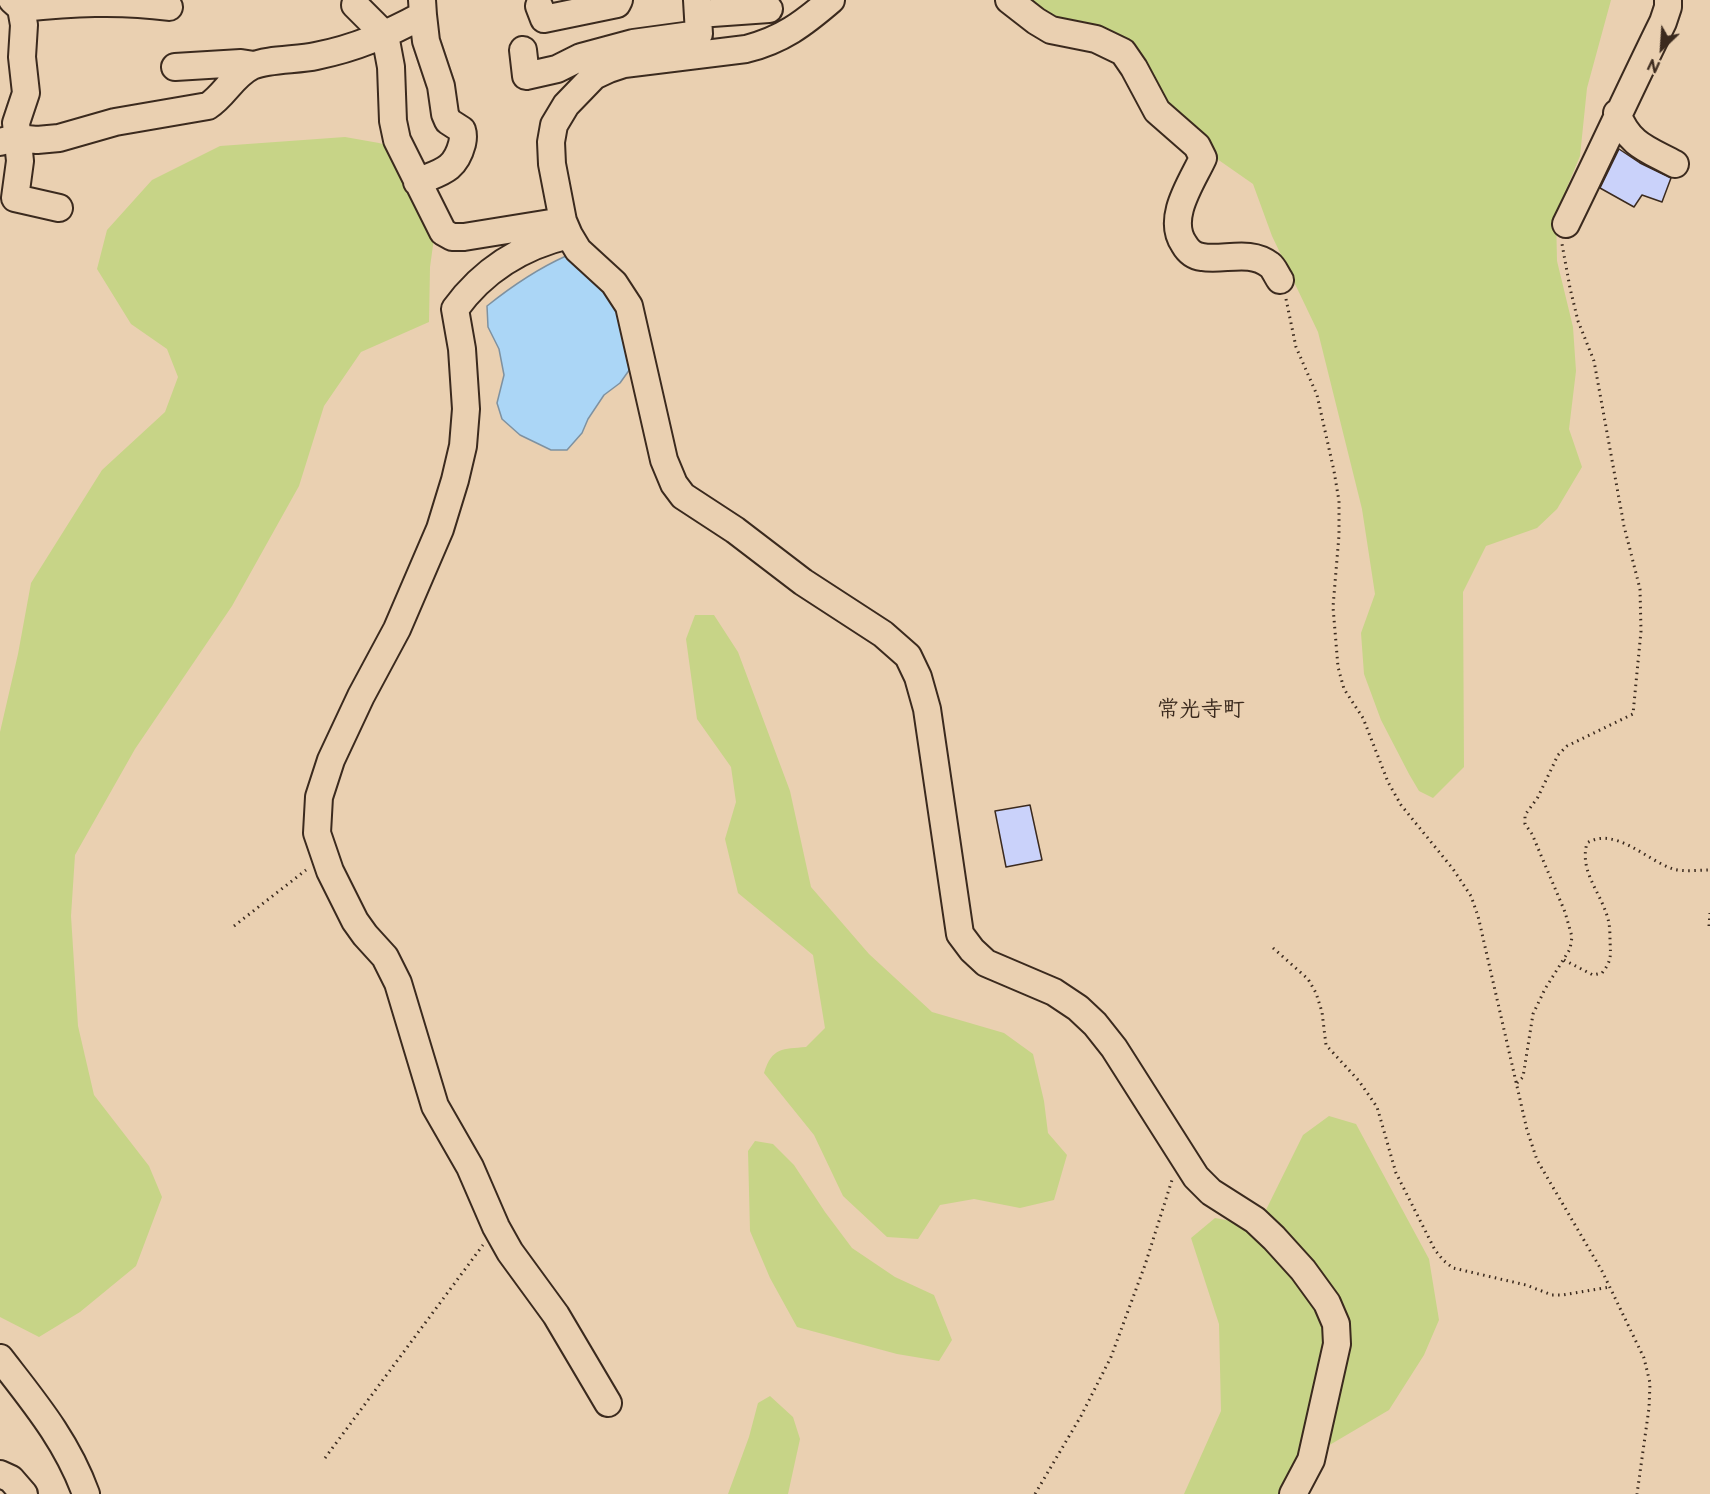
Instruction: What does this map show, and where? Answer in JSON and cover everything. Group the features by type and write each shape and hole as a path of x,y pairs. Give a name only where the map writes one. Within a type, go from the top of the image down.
{"street":[{"path":"539,6 544,19 617,4 619,0"},
{"path":"831,0 797,28 765,44 746,49 624,64 594,76 566,105 554,125 551,142 552,165 566,228 578,250 614,284 629,306 664,460 674,484 683,496 735,531 803,582 883,634 908,656 918,677 927,709 960,934 986,963 1054,992 1078,1008 1095,1024 1114,1048 1196,1178 1211,1192 1255,1220 1303,1270 1327,1303 1336,1324 1337,1344 1311,1460 1293,1494"},
{"path":"1009,0 1051,30 1096,39 1123,52 1157,111 1197,146 1203,158 1181,204 1178,219 1182,242 1191,253 1202,258 1254,258 1270,265 1280,280"},
{"path":"1566,224 1604,149 1617,113 1663,22 1668,0"},
{"path":"8,140 26,93 22,57 24,25 16,4 86,2 161,4"},
{"path":"355,5 385,35 392,67 393,121 397,140 443,232 452,237 464,237 566,228"},
{"path":"417,182 448,168 455,162 464,135 462,130 448,121 445,114 441,86 426,41 423,7"},
{"path":"175,67 241,63 254,65 315,56 365,43 385,35 423,7"},
{"path":"523,50 526,76 556,69 581,57 633,43 699,34 698,7 769,9"},
{"path":"8,140 59,138 115,122 208,106 216,101 238,74 254,65"},
{"path":"1617,113 1628,136 1676,164"},
{"path":"8,140 20,161 15,198 59,208"},
{"path":"566,228 498,266 470,289 455,309 462,349 466,410 463,446 455,480 440,529 397,629 361,696 331,760 319,797 317,833 330,871 355,921 385,957 398,983 435,1106 470,1167 496,1227 510,1252 555,1315 608,1403"},
{"path":"0,1358 46,1417 74,1463 86,1494"},
{"path":"0,1474 10,1479 24,1494"}],"path":[{"path":"1516,1083 1523,1077 1533,1014 1545,989 1570,949 1572,937 1564,912 1526,824 1525,815 1538,797 1558,755 1567,746 1633,714 1641,632 1640,589 1624,526 1594,361 1578,321 1564,259 1562,244 1566,224"},
{"path":"1280,280 1296,347 1317,395 1336,481 1339,501 1339,535 1333,607 1338,667 1344,689 1363,718 1388,782 1401,806 1453,869 1471,896 1478,916 1527,1130 1537,1160 1610,1287 1644,1358 1650,1383 1649,1408 1636,1494"},
{"path":"1564,960 1593,975 1602,973 1609,964 1611,956 1609,920 1586,870 1584,855 1587,843 1596,838 1612,839 1675,870 1710,870"},
{"path":"234,926 325,856"},
{"path":"1709,926 1710,913"},
{"path":"1273,948 1308,979 1316,993 1322,1012 1326,1046 1359,1081 1377,1107 1396,1173 1435,1250 1443,1260 1453,1268 1526,1285 1552,1294 1563,1295 1610,1287"},
{"path":"1035,1494 1082,1416 1112,1357 1170,1190 1179,1149"},
{"path":"325,1458 496,1227"}],"green space":[{"path":"1013,0 1611,0 1587,88 1580,156 1556,214 1557,261 1573,327 1576,371 1569,429 1582,467 1557,509 1537,528 1486,546 1463,592 1464,767 1433,798 1419,791 1409,774 1381,720 1364,674 1361,633 1375,594 1362,509 1318,332 1272,236 1253,184 1210,154 1114,53"},
{"path":"345,137 395,148 435,231 430,267 429,322 361,352 324,406 299,486 232,606 135,749 75,855 71,916 78,1026 94,1095 149,1166 162,1197 136,1266 80,1312 39,1337 0,1317 0,732 31,583 102,470 165,412 178,377 167,349 131,324 97,269 107,230 152,180 220,146"},
{"path":"695,615 714,615 738,652 790,791 811,887 869,954 932,1012 1004,1033 1033,1054 1044,1101 1048,1133 1067,1155 1054,1200 1020,1208 974,1199 940,1205 918,1239 887,1237 843,1196 814,1135 764,1073 771,1058 779,1051 806,1047 825,1028 813,955 738,893 725,839 736,802 731,767 697,719 686,639"},
{"path":"1329,1116 1356,1124 1429,1259 1439,1320 1424,1355 1389,1410 1299,1463 1283,1494 1184,1494 1221,1411 1219,1324 1191,1238 1215,1218 1258,1226 1303,1135"},
{"path":"755,1141 773,1144 794,1165 852,1248 895,1277 934,1295 952,1340 939,1361 897,1354 797,1327 770,1278 750,1231 748,1151"},
{"path":"770,1396 793,1417 800,1439 788,1494 728,1494 749,1437 758,1403"}],"water":[{"path":"566,256 606,290 622,312 630,337 630,369 620,383 604,395 588,419 582,433 567,450 551,450 520,435 502,419 497,403 504,375 499,349 488,327 487,306 525,278"}],"building":[{"path":"1619,149 1640,163 1671,178 1662,202 1642,195 1634,207 1600,188"},
{"path":"1030,805 1042,860 1006,867 995,811"}],"district":[{"name":"常光寺町","path":"1201,710"}]}
